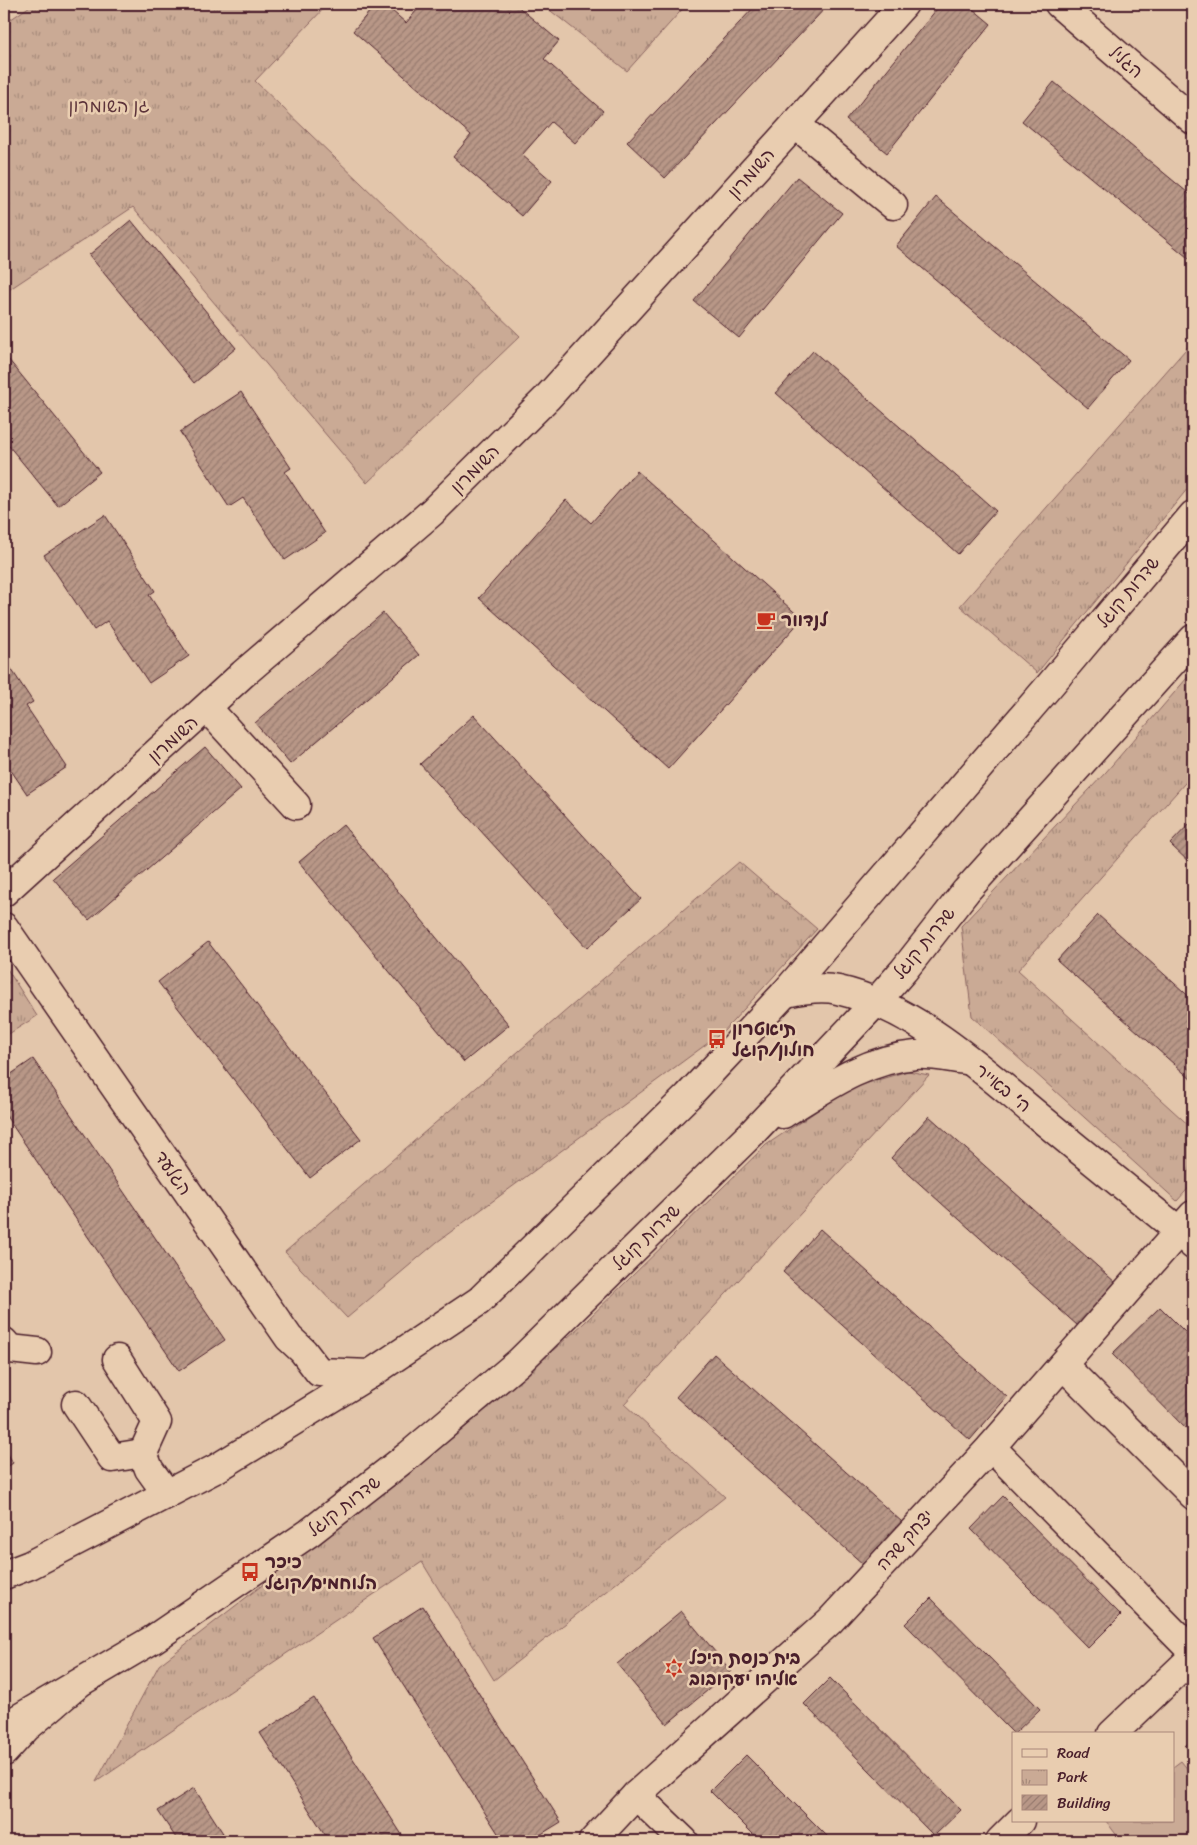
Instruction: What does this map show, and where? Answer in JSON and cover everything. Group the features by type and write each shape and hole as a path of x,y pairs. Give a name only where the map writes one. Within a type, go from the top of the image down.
{"street":[{"name":"השומרון","path":"4,892 243,674 432,512 547,398 904,4"},
{"name":"הגליל","path":"1059,4 1193,120"},
{"path":"795,124 892,205"},
{"name":"שדרות קוגל","path":"4,1575 30,1564 217,1468 370,1374 479,1301 688,1096 785,993 1050,685 1193,515"},
{"name":"שדרות קוגל","path":"4,1727 152,1640 309,1533 409,1455 518,1362 752,1133 875,1003 904,970 966,891 1193,639"},
{"path":"207,708 296,804"},
{"name":"הגלעד","path":"4,927 289,1338 303,1351 319,1372 370,1374"},
{"name":"ה' באייר","path":"785,993 813,989 837,990 875,1003 912,1020 970,1060 1189,1231"},
{"path":"752,1133 844,1077 883,1061 917,1055 970,1060"},
{"name":"יצחק שדה","path":"593,1841 636,1795 830,1621 1063,1365 1189,1231"},
{"path":"4,1342 10,1349 37,1352"},
{"path":"117,1359 158,1422 143,1453 150,1469 167,1494"},
{"path":"1063,1365 1193,1495"},
{"path":"76,1404 112,1458 143,1453"},
{"path":"991,1446 1193,1652"},
{"path":"1114,1732 1193,1657"},
{"path":"4,1752 26,1728 77,1685"},
{"path":"636,1795 684,1841"},
{"path":"1000,1841 1019,1822"}],"green space":[{"name":"גן השומרון","path":"33,4 328,4 255,81 520,336 367,483 133,207 4,293 4,24"},
{"path":"542,4 687,4 627,71"},
{"path":"1193,341 1193,482 1037,673 960,606"},
{"path":"1193,671 1193,774 1018,970 1193,1129 1193,1183 1177,1201 972,1016 961,926 1106,772"},
{"path":"739,862 817,929 723,1032 437,1242 347,1318 285,1252"},
{"path":"4,964 37,1016 4,1037"},
{"path":"908,1071 929,1075 624,1404 725,1497 494,1680 422,1562 96,1782 159,1665 460,1432 584,1323 766,1145 851,1088"},
{"path":"1181,1761 1193,1776 1193,1841 1121,1841 1107,1822 1174,1822 1174,1766"}],"building":[{"path":"376,4 384,4 406,23 422,4 515,4 559,41 544,59 603,111 575,143 551,122 522,155 552,181 522,216 453,157 471,135 353,31"},
{"path":"757,4 829,4 665,178 627,142"},
{"path":"941,4 967,4 991,24 887,153 846,120"},
{"path":"1054,82 1193,197 1193,262 1022,121"},
{"path":"797,177 842,213 739,338 694,301"},
{"path":"936,197 1129,360 1088,408 896,246"},
{"path":"131,220 236,348 194,383 89,255"},
{"path":"813,351 996,511 958,554 776,393"},
{"path":"4,354 100,472 58,506 4,440"},
{"path":"241,392 291,468 285,472 325,533 285,560 243,498 229,507 180,432"},
{"path":"637,471 802,619 668,769 479,598 566,500 591,523"},
{"path":"105,515 155,591 149,595 189,656 149,683 107,621 94,630 44,555"},
{"path":"383,613 419,655 290,764 255,723"},
{"path":"4,658 33,702 26,706 67,767 27,794 4,760"},
{"path":"474,715 641,899 587,948 420,764"},
{"path":"205,747 241,789 89,920 53,878"},
{"path":"1193,820 1193,866 1170,844"},
{"path":"343,825 509,1025 464,1062 299,862"},
{"path":"1098,915 1193,1000 1193,1081 1057,960"},
{"path":"208,942 361,1139 310,1178 158,982"},
{"path":"33,1059 225,1340 179,1371 4,1113 4,1079"},
{"path":"929,1116 1116,1283 1078,1326 891,1158"},
{"path":"820,1229 1007,1397 970,1440 783,1272"},
{"path":"1160,1307 1193,1340 1193,1436 1112,1354"},
{"path":"714,1354 902,1522 864,1565 676,1397"},
{"path":"4,1447 13,1463 4,1469"},
{"path":"1003,1496 1121,1615 1088,1648 971,1529"},
{"path":"931,1598 1040,1709 1016,1732 1012,1732 905,1624"},
{"path":"423,1606 561,1822 530,1841 503,1841 373,1638"},
{"name":"בית כנסת היכל אליהו יעקובוב","path":"681,1611 731,1671 667,1724 617,1664"},
{"path":"830,1678 961,1810 934,1836 804,1704"},
{"path":"314,1698 406,1841 329,1841 260,1733"},
{"path":"1193,1739 1193,1755 1185,1746"},
{"path":"746,1755 832,1841 760,1841 710,1791"},
{"path":"194,1788 228,1841 178,1841 158,1811"}],"place":[{"name":"לנדוור","path":"766,620"},
{"name":"תיאטרון חולון/קוגל","path":"717,1039"},
{"name":"כיכר הלוחמים/קוגל","path":"250,1572"},
{"name":"בית כנסת היכל אליהו יעקובוב","path":"674,1668"}]}
